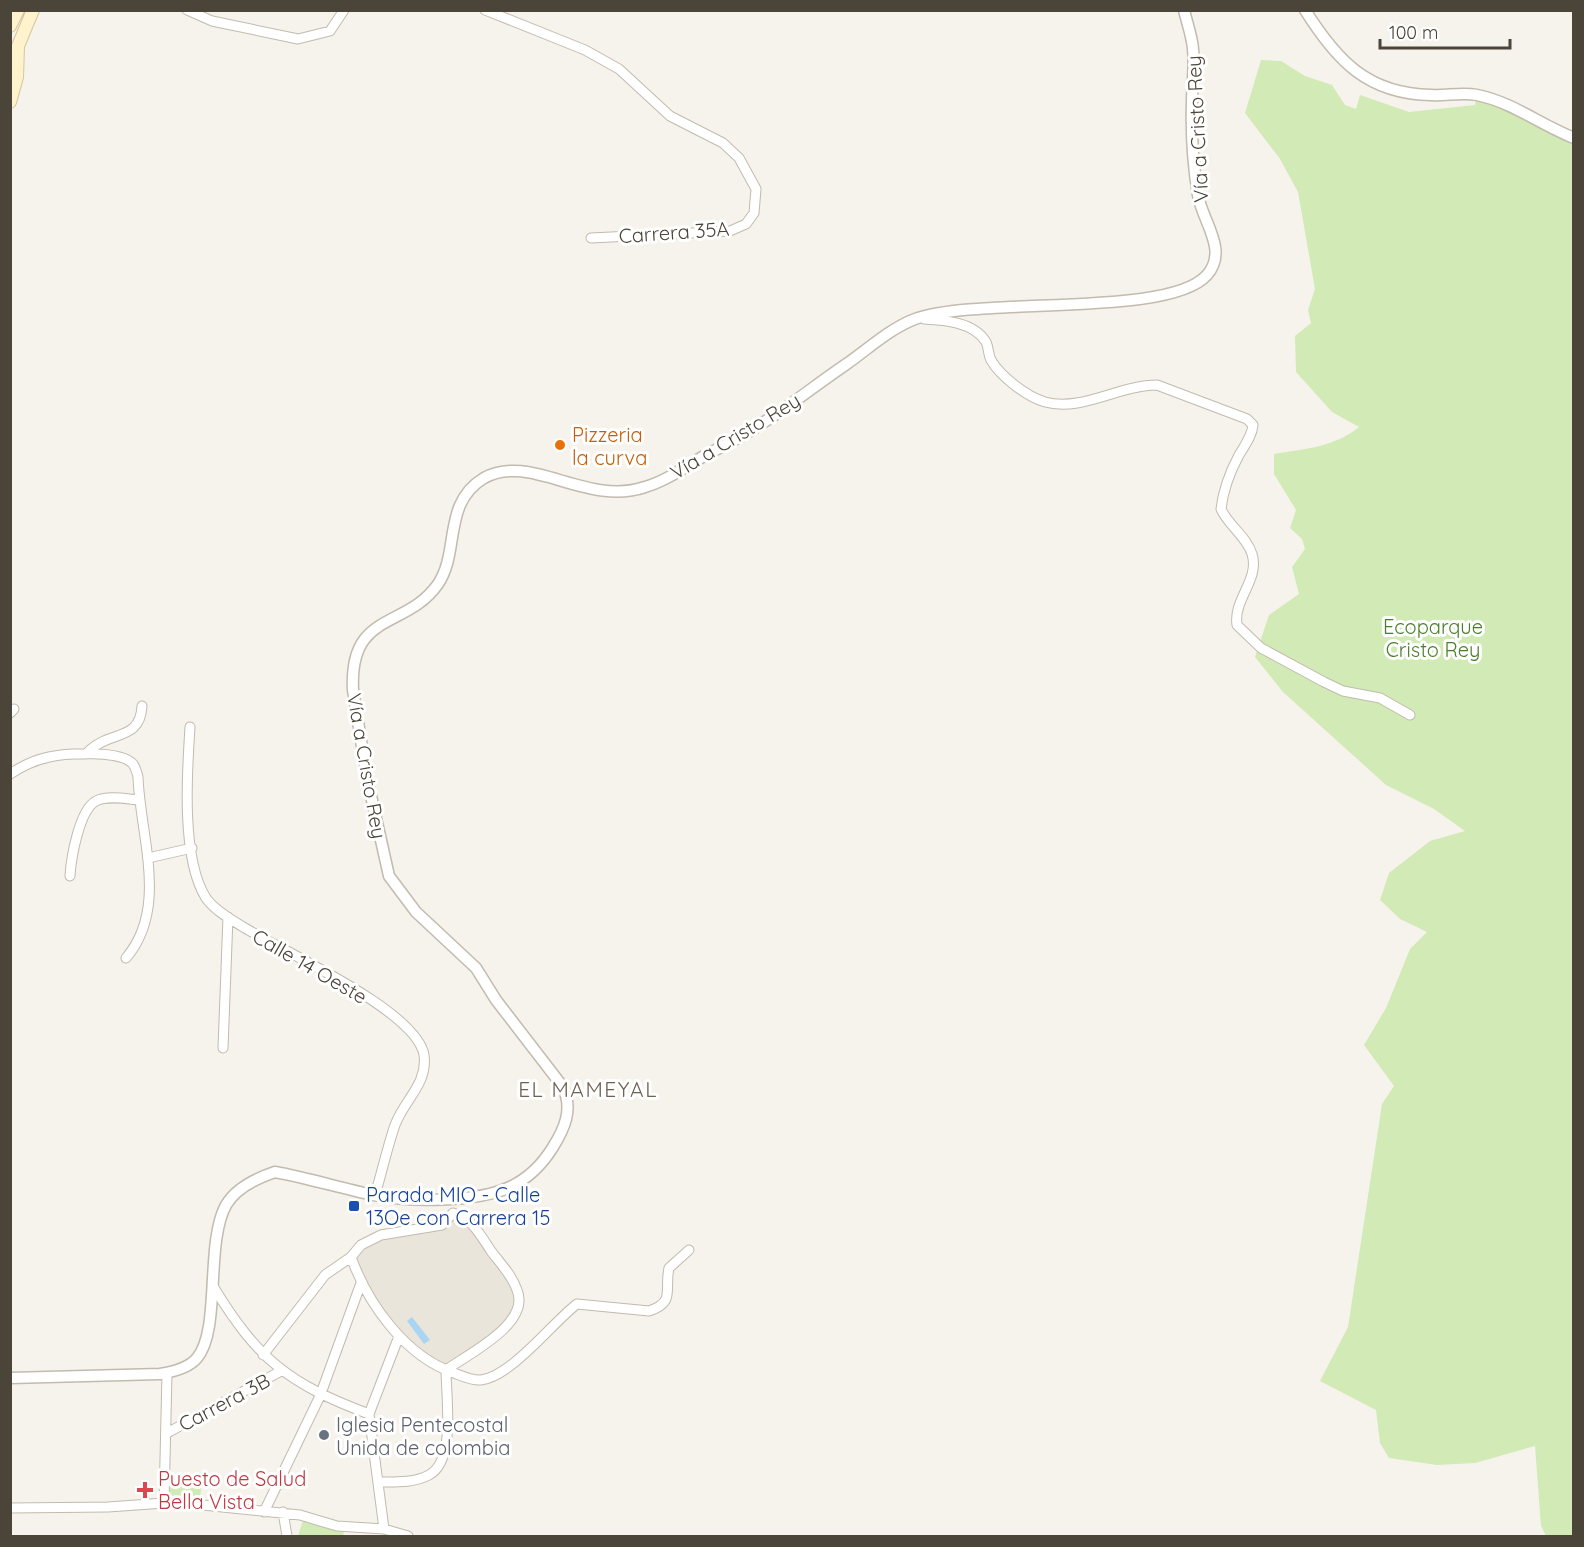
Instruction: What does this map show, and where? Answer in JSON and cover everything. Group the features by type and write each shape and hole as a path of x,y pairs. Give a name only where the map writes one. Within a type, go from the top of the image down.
{"main road":[{"path":"10,26 18,10"},
{"path":"10,102 17,77 18,46 33,10"}],"street":[{"path":"187,10 212,21 298,39 330,31 344,10"},
{"name":"Carrera 35A","path":"485,10 567,42 620,69 670,116 723,143 739,158 756,189 754,213 746,224 730,231 591,237"},
{"name":"Vía a Cristo Rey","path":"168,1373 196,1359 202,1351 213,1286 219,1230 226,1206 235,1194 262,1176 275,1172 375,1195 448,1198 488,1193 508,1188 526,1178 541,1164 556,1143 569,1112 568,1098 547,1063 496,1000 476,968 416,912 388,876 369,788 353,690 353,669 360,645 375,630 428,595 439,584 457,512 466,494 487,477 503,471 530,472 578,487 618,493 649,486 742,436 896,330 918,319 964,310 1029,304 1124,301 1181,290 1208,275 1215,264 1217,246 1200,208 1196,184 1191,105 1194,50 1184,10"},
{"path":"1305,10 1324,41 1342,61 1380,87 1400,93 1477,94 1498,101 1574,138"},
{"path":"918,319 942,320 971,329 986,342 990,359 1000,372 1042,402 1064,406 1142,385 1157,385 1247,419 1253,425 1253,432 1238,457 1222,498 1221,508 1252,554 1253,571 1236,608 1237,625 1261,648 1324,682 1343,691 1380,698 1410,715"},
{"path":"86,754 100,741 129,732 136,727 141,719 142,706"},
{"name":"Calle 14 Oeste","path":"190,727 186,791 197,879 206,899 228,917 363,994 404,1023 424,1054 423,1074 396,1123 375,1195"},
{"path":"10,774 28,763 48,757 86,754 122,757 133,764 138,777 139,800 148,858 149,893 140,941 126,958"},
{"path":"70,876 77,835 88,808 95,801 106,799 139,800"},
{"path":"148,858 192,848"},
{"path":"223,1048 228,917"},
{"path":"446,1370 500,1334 512,1320 519,1304 518,1292 512,1279 464,1216 453,1214 448,1198"},
{"name":"Carrera 3B","path":"263,1355 325,1275 351,1257 361,1245 381,1235 429,1229 442,1225 453,1214"},
{"path":"351,1257 361,1283 399,1336 426,1359 446,1370 481,1380 500,1371 541,1341 577,1304 649,1311 658,1308 668,1298 669,1268 689,1250"},
{"path":"264,1512 320,1396 361,1283"},
{"path":"213,1286 236,1323 263,1355 281,1371 320,1396 369,1414"},
{"path":"384,1529 369,1414 399,1336"},
{"path":"379,1482 418,1480 431,1475 441,1466 447,1445 446,1370"},
{"name":"Carrera 3B","path":"166,1433 281,1371"},
{"path":"10,1378 168,1373 164,1503"},
{"path":"10,1508 108,1507 164,1503 283,1512 337,1526 384,1529 408,1536"},
{"path":"283,1512 287,1536"}],"shaded area":[{"path":"464,1216 518,1292 512,1320 446,1370 399,1336 351,1257 361,1245"}],"green space":[{"name":"Ecoparque Cristo Rey","path":"1261,60 1281,61 1305,76 1332,85 1345,105 1356,109 1360,95 1409,112 1475,105 1477,95 1573,138 1573,1536 1546,1536 1541,1526 1535,1446 1475,1463 1437,1465 1389,1458 1380,1443 1376,1410 1320,1381 1348,1327 1382,1104 1394,1086 1364,1045 1386,1008 1410,949 1427,932 1400,919 1380,900 1389,873 1430,841 1465,831 1434,809 1386,785 1283,692 1255,657 1269,615 1299,594 1292,567 1305,549 1302,539 1290,528 1296,510 1274,474 1274,454 1329,443 1350,434 1359,427 1332,412 1296,372 1295,336 1311,323 1308,310 1315,289 1298,192 1280,159 1245,113"},
{"path":"170,1480 202,1484 199,1504 168,1500"},
{"path":"303,1520 344,1531 343,1536 298,1536"}],"water":[{"path":"412,1317 430,1340 424,1344 407,1321"}],"place":[{"name":"Pizzeria la curva","path":"560,445"},
{"name":"Parada MIO - Calle 13Oe con Carrera 15","path":"354,1206"},
{"name":"Iglesia Pentecostal Unida de colombia","path":"324,1435"},
{"name":"Puesto de Salud Bella Vista","path":"145,1490"}],"district":[{"name":"EL MAMEYAL","path":"588,1089"}]}
